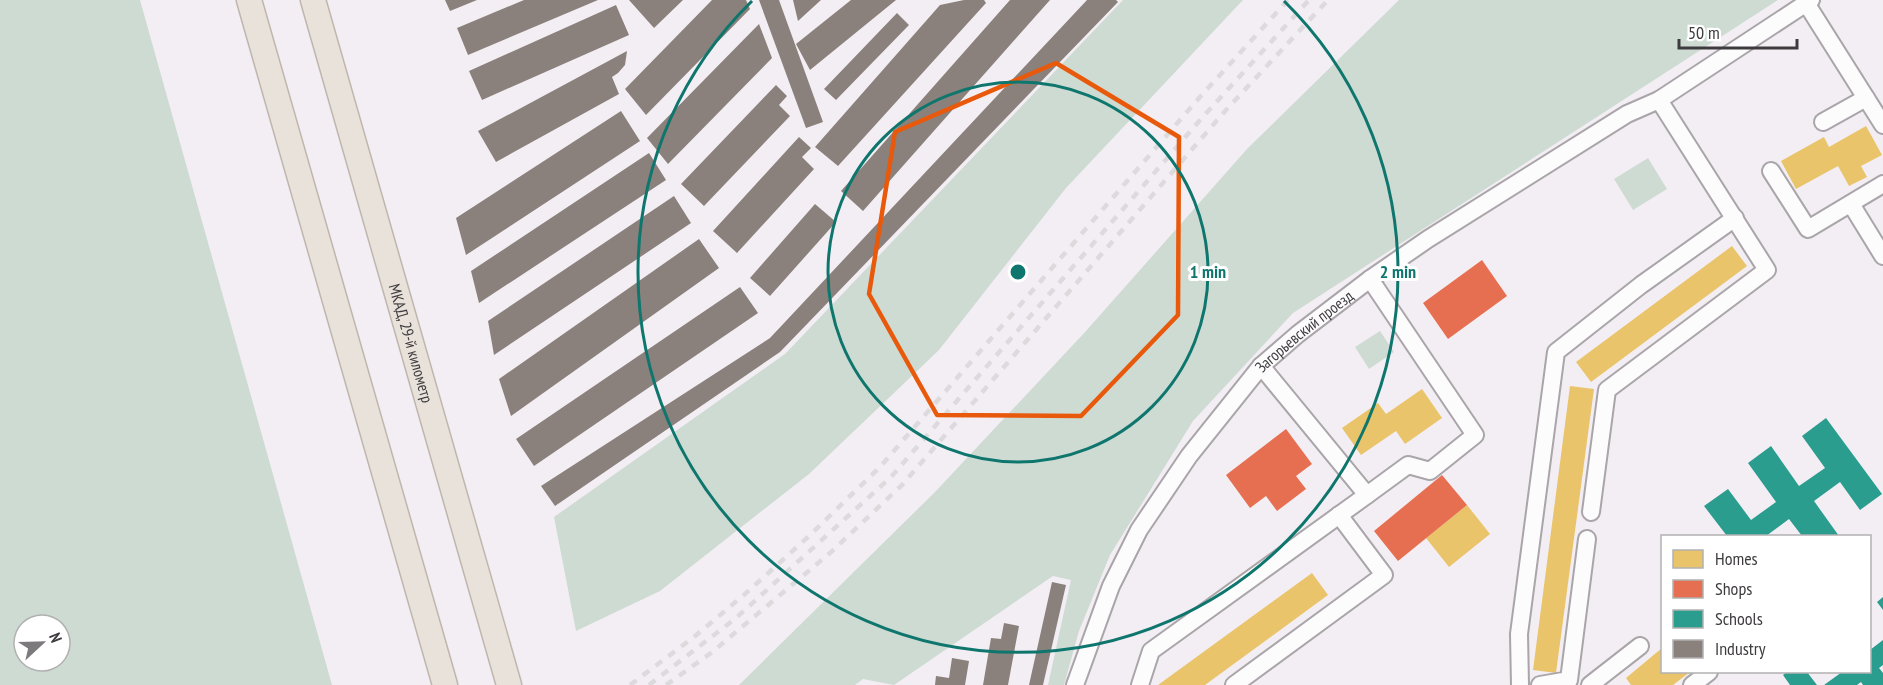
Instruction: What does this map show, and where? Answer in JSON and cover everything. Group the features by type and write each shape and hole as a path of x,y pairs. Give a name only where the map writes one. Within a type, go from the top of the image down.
{"highway":[{"path":"249,0 445,685"},
{"name":"МКАД, 29-й километр","path":"313,0 509,685"}],"street":[{"path":"1809,2 1883,125"},
{"name":"Загорьевский проезд","path":"1075,685 1111,586 1139,530 1188,456 1261,366 1298,334 1370,279 1428,239 1627,114 1659,100 1809,2"},
{"path":"1823,122 1866,98"},
{"path":"1591,512 1607,390 1767,270 1659,100"},
{"path":"1771,171 1808,229 1883,184"},
{"path":"1851,204 1883,256"},
{"path":"1520,685 1520,634 1556,352 1641,285 1735,218"},
{"path":"1140,685 1151,651 1408,465 1430,471 1475,435 1370,279"},
{"path":"1261,366 1367,495"},
{"path":"1234,685 1384,575 1340,515"},
{"path":"1540,685 1570,683 1587,539"},
{"path":"1590,685 1640,646"},
{"path":"1692,685 1708,673"}],"highlighted area":[{"path":"1056,63 1179,137 1178,315 1081,416 937,415 869,294 895,132"}],"shaded area":[{"path":"0,0 140,0 332,685 0,685"},
{"path":"1123,0 1243,0 1066,188 939,350 809,474 660,591 576,631 554,517 785,354"},
{"path":"1399,0 1778,0 1293,313 1193,421 1110,555 1079,631 1064,685 1048,685 1071,580 1053,576 894,685 863,679 855,685 739,685 935,492 1086,331 1247,149"},
{"path":"1648,158 1667,189 1633,210 1614,179"},
{"path":"1380,331 1394,352 1369,369 1355,347"}],"building: Homes":[{"path":"1866,126 1882,155 1861,166 1867,177 1849,186 1838,166 1796,189 1781,161 1824,137 1829,147"},
{"path":"1732,246 1747,266 1591,382 1576,362"},
{"path":"1570,386 1594,389 1556,673 1533,670"},
{"path":"1422,389 1442,418 1405,444 1396,431 1361,455 1342,428 1378,403 1386,414"},
{"path":"1467,505 1490,534 1449,567 1426,538"},
{"path":"1312,573 1328,595 1205,685 1158,685"},
{"path":"1661,649 1661,673 1689,673 1673,685 1631,685 1626,678"}],"building: Shops":[{"path":"1482,260 1507,296 1448,339 1423,303"},
{"path":"1286,429 1312,464 1296,476 1306,489 1277,511 1266,496 1250,508 1226,475"},
{"path":"1442,475 1467,505 1398,561 1374,531"}],"building: Schools":[{"path":"1826,418 1882,494 1860,510 1840,482 1814,501 1838,535 1801,535 1789,519 1767,535 1726,535 1704,506 1728,489 1751,520 1776,502 1748,463 1771,446 1799,486 1825,468 1802,436"},
{"path":"1883,597 1883,610 1877,602"},
{"path":"1883,640 1883,665 1879,668 1883,673 1883,685 1863,685 1861,682 1857,685 1824,685 1841,673 1871,673 1871,649"},
{"path":"1808,673 1817,685 1790,685 1783,675"}],"building: Industry":[{"path":"445,0 477,0 450,11"},
{"path":"524,0 598,0 468,55 457,28"},
{"path":"629,0 683,0 654,28"},
{"path":"712,0 746,0 750,9 646,115 625,89"},
{"path":"759,0 779,0 823,122 806,128"},
{"path":"793,0 821,0 798,21"},
{"path":"851,0 896,0 810,70 796,44"},
{"path":"964,0 984,0 986,3 838,166 815,147 940,5"},
{"path":"1010,0 1050,0 863,211 841,191"},
{"path":"1087,0 1116,0 1118,2 780,352 555,506 541,486 770,338"},
{"path":"616,5 629,35 482,100 469,71"},
{"path":"897,13 909,25 836,100 824,89"},
{"path":"759,24 772,58 668,164 647,138"},
{"path":"627,51 625,65 612,77 619,94 496,162 478,131"},
{"path":"776,85 787,96 779,105 790,116 704,206 681,184"},
{"path":"621,111 640,141 466,255 456,218"},
{"path":"799,137 811,148 802,157 814,169 737,253 713,231"},
{"path":"649,153 666,180 479,303 471,271"},
{"path":"674,196 691,223 494,355 488,321"},
{"path":"815,204 836,222 770,296 750,278"},
{"path":"699,239 719,268 511,416 499,379"},
{"path":"740,287 758,313 534,466 516,439"},
{"path":"1052,582 1066,585 1043,685 1029,685"},
{"path":"1004,623 1019,626 1008,685 983,685 991,638 1001,639"},
{"path":"952,658 969,661 965,685 935,685 936,676 949,678"}],"railway":[{"path":"630,685 694,637 745,594 880,467 1199,98 1288,0"},
{"path":"649,685 736,618 891,477 1201,119 1309,0"},
{"path":"666,685 711,653 830,553 902,485 1226,110 1328,0"}]}
